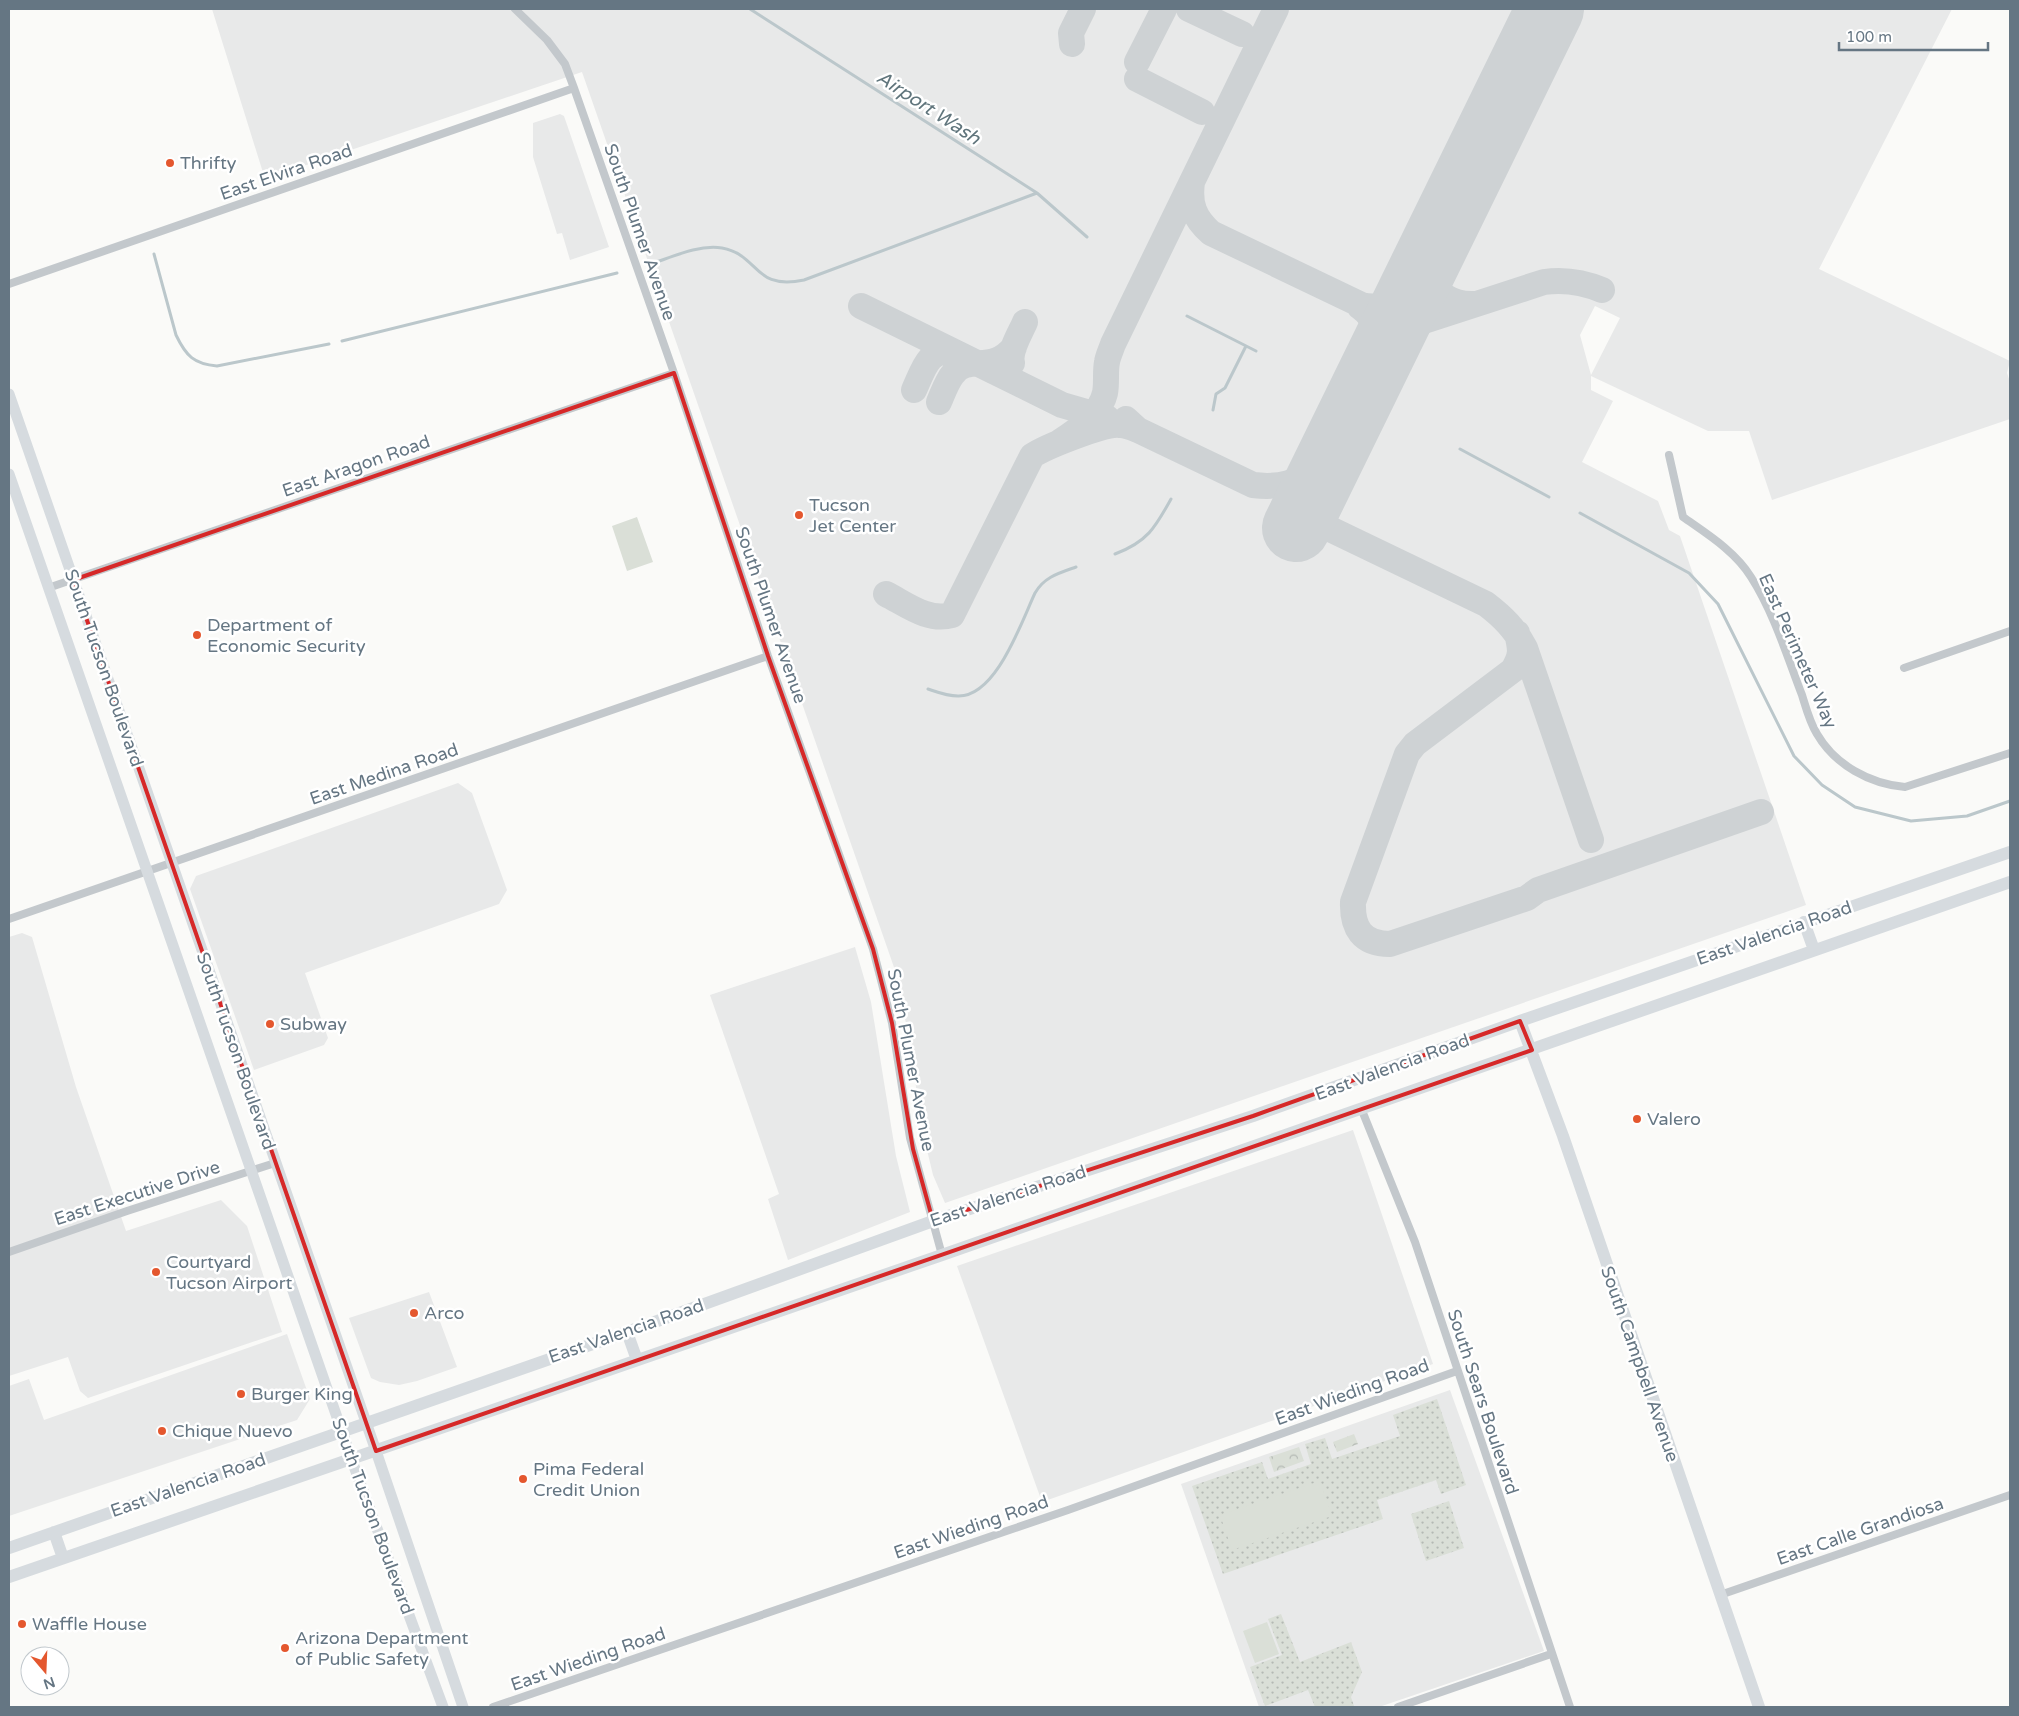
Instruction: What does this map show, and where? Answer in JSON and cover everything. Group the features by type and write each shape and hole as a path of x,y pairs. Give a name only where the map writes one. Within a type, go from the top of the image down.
{"main road":[{"name":"South Tucson Boulevard","path":"9,394 275,1164 376,1450 463,1707"},
{"name":"South Tucson Boulevard","path":"9,474 250,1172 351,1458 443,1707"},
{"name":"East Valencia Road","path":"9,1548 342,1430 627,1332 933,1221 1253,1116 1520,1020 2010,852"},
{"name":"East Valencia Road","path":"9,1577 942,1255 2010,882"},
{"path":"1804,922 1814,950"},
{"name":"South Campbell Avenue","path":"1520,1020 1759,1707"},
{"path":"627,1332 638,1360"},
{"path":"54,1532 63,1558"}],"street":[{"name":"South Plumer Avenue","path":"514,9 547,40 564,64 574,88 674,373 768,656 873,949 892,1023 910,1138 942,1255"},
{"name":"East Elvira Road","path":"9,284 574,88"},
{"name":"East Aragon Road","path":"48,588 674,373"},
{"name":"East Perimeter Way","path":"1669,455 1683,517 1724,547 1750,576 1781,642 1816,734 1831,753 1846,765 1868,778 1891,786 1905,787 2010,753"},
{"path":"1904,668 2010,631"},
{"name":"East Medina Road","path":"9,919 768,656"},
{"name":"South Sears Boulevard","path":"1361,1108 1415,1242 1570,1707"},
{"name":"East Executive Drive","path":"9,1252 127,1211 275,1164"},
{"name":"East Wieding Road","path":"493,1707 1059,1513 1457,1371"},
{"name":"East Calle Grandiosa","path":"1720,1595 2010,1495"},
{"path":"1398,1707 1551,1654"}],"highlighted area":[{"path":"674,373 768,656 873,949 892,1023 913,1149 933,1221 1253,1116 1520,1021 1532,1050 376,1451 73,580"}],"shaded area":[{"path":"212,9 1952,9 1819,269 2010,361 2007,373 2010,382 2010,419 1772,500 1749,431 1708,431 1591,376 1591,390 1613,401 1582,462 1658,501 1669,530 1680,536 1806,905 945,1203 933,1175 921,1125 911,1049 896,973 582,72 265,179","holes":["1595,306 1620,318 1591,375 1580,335"]},
{"path":"560,114 564,116 609,247 570,260 562,233 557,234 533,157 533,123"},
{"path":"458,783 472,793 507,890 499,904 305,973 328,1038 324,1045 254,1070 190,889 196,876"},
{"path":"22,933 32,937 76,1087 126,1231 221,1200 247,1226 282,1332 88,1398 80,1391 68,1357 9,1376 9,937"},
{"path":"855,947 871,1002 896,1156 910,1212 788,1260 768,1199 779,1194 710,995"},
{"path":"1353,1130 1433,1364 1042,1502 957,1266"},
{"path":"429,1292 457,1367 417,1381 399,1385 380,1382 371,1378 349,1318"},
{"path":"287,1334 310,1399 297,1420 9,1516 9,1386 29,1379 44,1420"},
{"path":"1450,1390 1544,1651 1379,1707 1259,1707 1181,1484"}],"green space":[{"path":"637,517 653,562 627,571 612,526"},
{"path":"1437,1399 1466,1485 1441,1494 1436,1480 1377,1500 1383,1519 1223,1574 1192,1486 1262,1462 1268,1479 1311,1464 1305,1444 1325,1438 1332,1459 1400,1436 1393,1415"},
{"path":"1354,1434 1358,1444 1337,1452 1333,1442"},
{"path":"1299,1447 1304,1461 1274,1472 1269,1457"},
{"path":"1320,1481 1332,1516 1232,1550 1220,1515"},
{"path":"1449,1501 1464,1548 1426,1561 1411,1514"},
{"path":"1281,1614 1300,1662 1351,1642 1362,1672 1351,1697 1354,1706 1315,1707 1308,1690 1265,1706 1250,1667 1282,1655 1268,1619"},
{"path":"1267,1622 1279,1654 1255,1663 1243,1631"}],"waterway":[{"name":"Airport Wash","path":"750,9 1037,193 1087,237"},
{"path":"648,265 675,255 713,247 734,252 766,277 775,281 804,280 1037,193"},
{"path":"154,254 176,335 187,354 197,361 217,366 329,344"},
{"path":"342,341 617,273"},
{"path":"1187,316 1256,351"},
{"path":"1213,410 1216,394 1225,388 1246,346"},
{"path":"1460,449 1549,497"},
{"path":"1115,554 1143,539 1155,526 1171,499"},
{"path":"1580,513 1689,573 1718,604 1794,756 1822,785 1855,807 1911,821 1967,816 2010,801"},
{"path":"928,689 946,695 958,696 972,693 984,685 995,672 1015,639 1035,593 1047,579 1076,567"}],"taxiway":[{"path":"1072,44 1071,33 1083,9"},
{"path":"1137,62 1164,9"},
{"path":"1189,9 1242,34"},
{"path":"1058,443 1072,434 1093,416 1098,409 1106,389 1107,362 1113,344 1276,9"},
{"path":"1137,79 1202,112"},
{"path":"1192,182 1191,197 1194,210 1200,222 1211,233 1397,322 1418,323 1544,282 1574,282 1602,290"},
{"path":"1431,252 1429,272 1434,286 1445,297 1459,303 1474,304"},
{"path":"1361,305 1384,305 1397,299 1415,284"},
{"path":"861,306 1062,405 1107,418"},
{"path":"1360,307 1374,323 1379,342 1380,357"},
{"path":"1012,363 1013,347 1025,322"},
{"path":"939,402 949,380 959,368 997,360 1014,347"},
{"path":"914,390 927,362 932,357 945,351 953,352"},
{"path":"1126,419 1138,430 1253,485 1274,486 1292,482 1327,465"},
{"path":"886,594 926,614 943,617 952,615 1032,456 1062,442 1112,425 1122,425 1138,430"},
{"path":"1303,516 1486,604 1508,624 1525,648 1591,840"},
{"path":"1517,633 1520,652 1513,670 1415,744 1407,754 1353,902 1354,920 1366,938 1390,944 1527,898 1538,890 1761,812"}],"runway":[{"path":"1296,528 1550,9"}],"place":[{"name":"Thrifty","path":"170,163"},
{"name":"Tucson Jet Center","path":"799,515"},
{"name":"Department of Economic Security","path":"197,635"},
{"name":"Subway","path":"270,1024"},
{"name":"Valero","path":"1637,1119"},
{"name":"Courtyard Tucson Airport","path":"156,1272"},
{"name":"Arco","path":"414,1313"},
{"name":"Burger King","path":"241,1394"},
{"name":"Chique Nuevo","path":"162,1431"},
{"name":"Pima Federal Credit Union","path":"523,1479"},
{"name":"Waffle House","path":"22,1624"},
{"name":"Arizona Department of Public Safety","path":"285,1648"}]}
